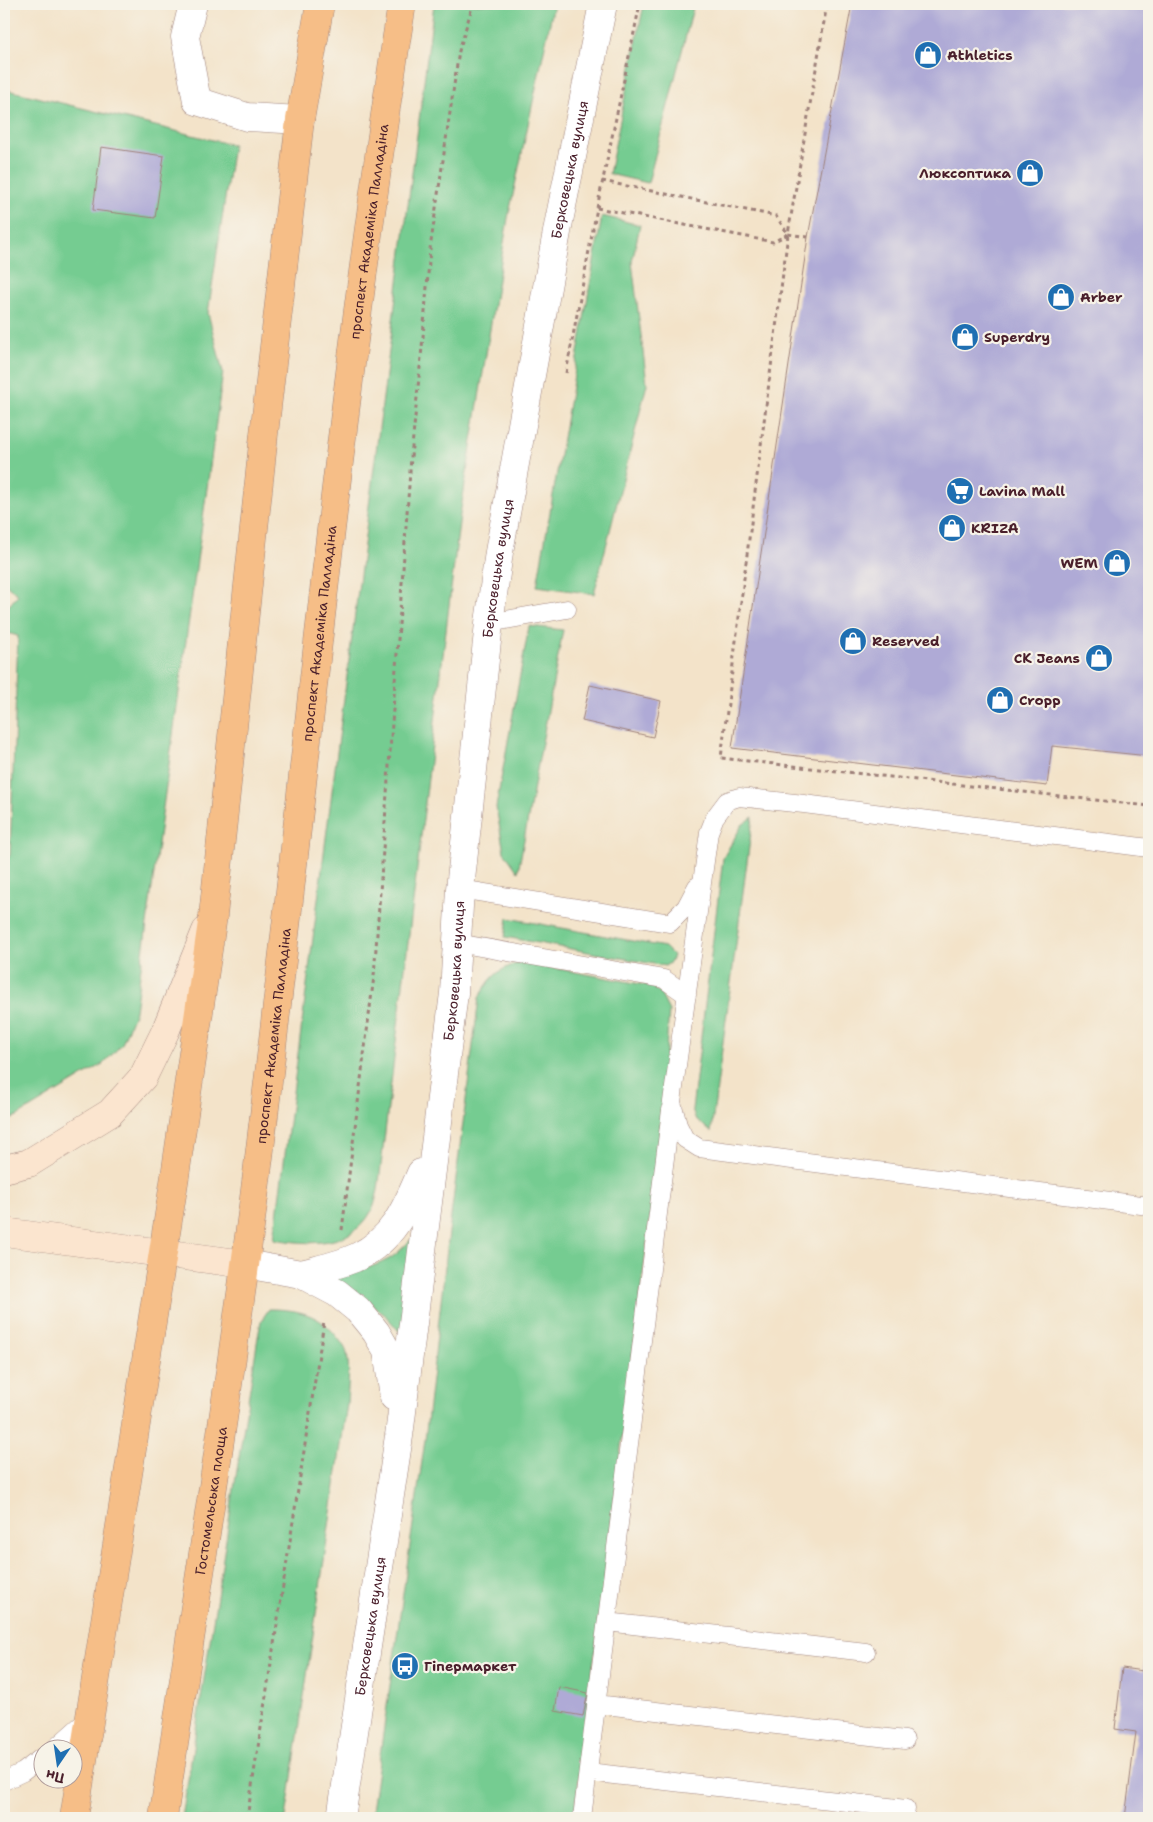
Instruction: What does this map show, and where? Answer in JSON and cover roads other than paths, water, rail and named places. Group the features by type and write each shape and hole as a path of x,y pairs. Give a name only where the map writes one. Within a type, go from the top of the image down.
{"highway":[{"path":"74,1818 163,1253 212,916 300,120 320,4"},
{"name":"проспект Академіка Палладіна","path":"245,1264 340,458 383,123 402,4"},
{"name":"Гостомельська площа","path":"163,1818 245,1264"}],"main road":[{"path":"4,1169 28,1163 110,1112 143,1078 165,1032 212,916"},
{"path":"4,1232 245,1264"}],"street":[{"path":"193,4 185,37 196,101 247,117 300,120"},
{"name":"Берковецька вулиця","path":"342,1818 399,1436 454,993 460,889 489,623 499,552 559,221 603,4"},
{"name":"Берковецька вулиця","path":"301,1274 357,1257 376,1245 392,1229 406,1209 435,1139"},
{"name":"Берковецька вулиця","path":"245,1264 301,1274 330,1290 358,1310 376,1332 387,1351 399,1436"}],"lane":[{"path":"489,623 567,609"},
{"path":"582,1818 672,1102 709,832 716,816 727,801 739,798 804,804 1149,848"},
{"path":"460,889 670,923 686,907 704,872"},
{"path":"456,943 664,979 687,995"},
{"path":"672,1102 684,1139 699,1148 1149,1206"},
{"path":"607,1622 866,1652"},
{"path":"596,1704 905,1740"},
{"path":"64,1740 91,1716"},
{"path":"4,1781 32,1764"},
{"path":"588,1772 906,1809"}],"place":[{"name":"Athletics","path":"928,55"},
{"name":"Люксоптика","path":"1030,173"},
{"name":"Arber","path":"1061,297"},
{"name":"Superdry","path":"965,337"},
{"name":"Lavina Mall","path":"960,491"},
{"name":"KRIZA","path":"952,528"},
{"name":"WEM","path":"1117,563"},
{"name":"Reserved","path":"853,641"},
{"name":"CK Jeans","path":"1099,658"},
{"name":"Cropp","path":"1000,700"},
{"name":"Гіпермаркет","path":"405,1666"}]}
